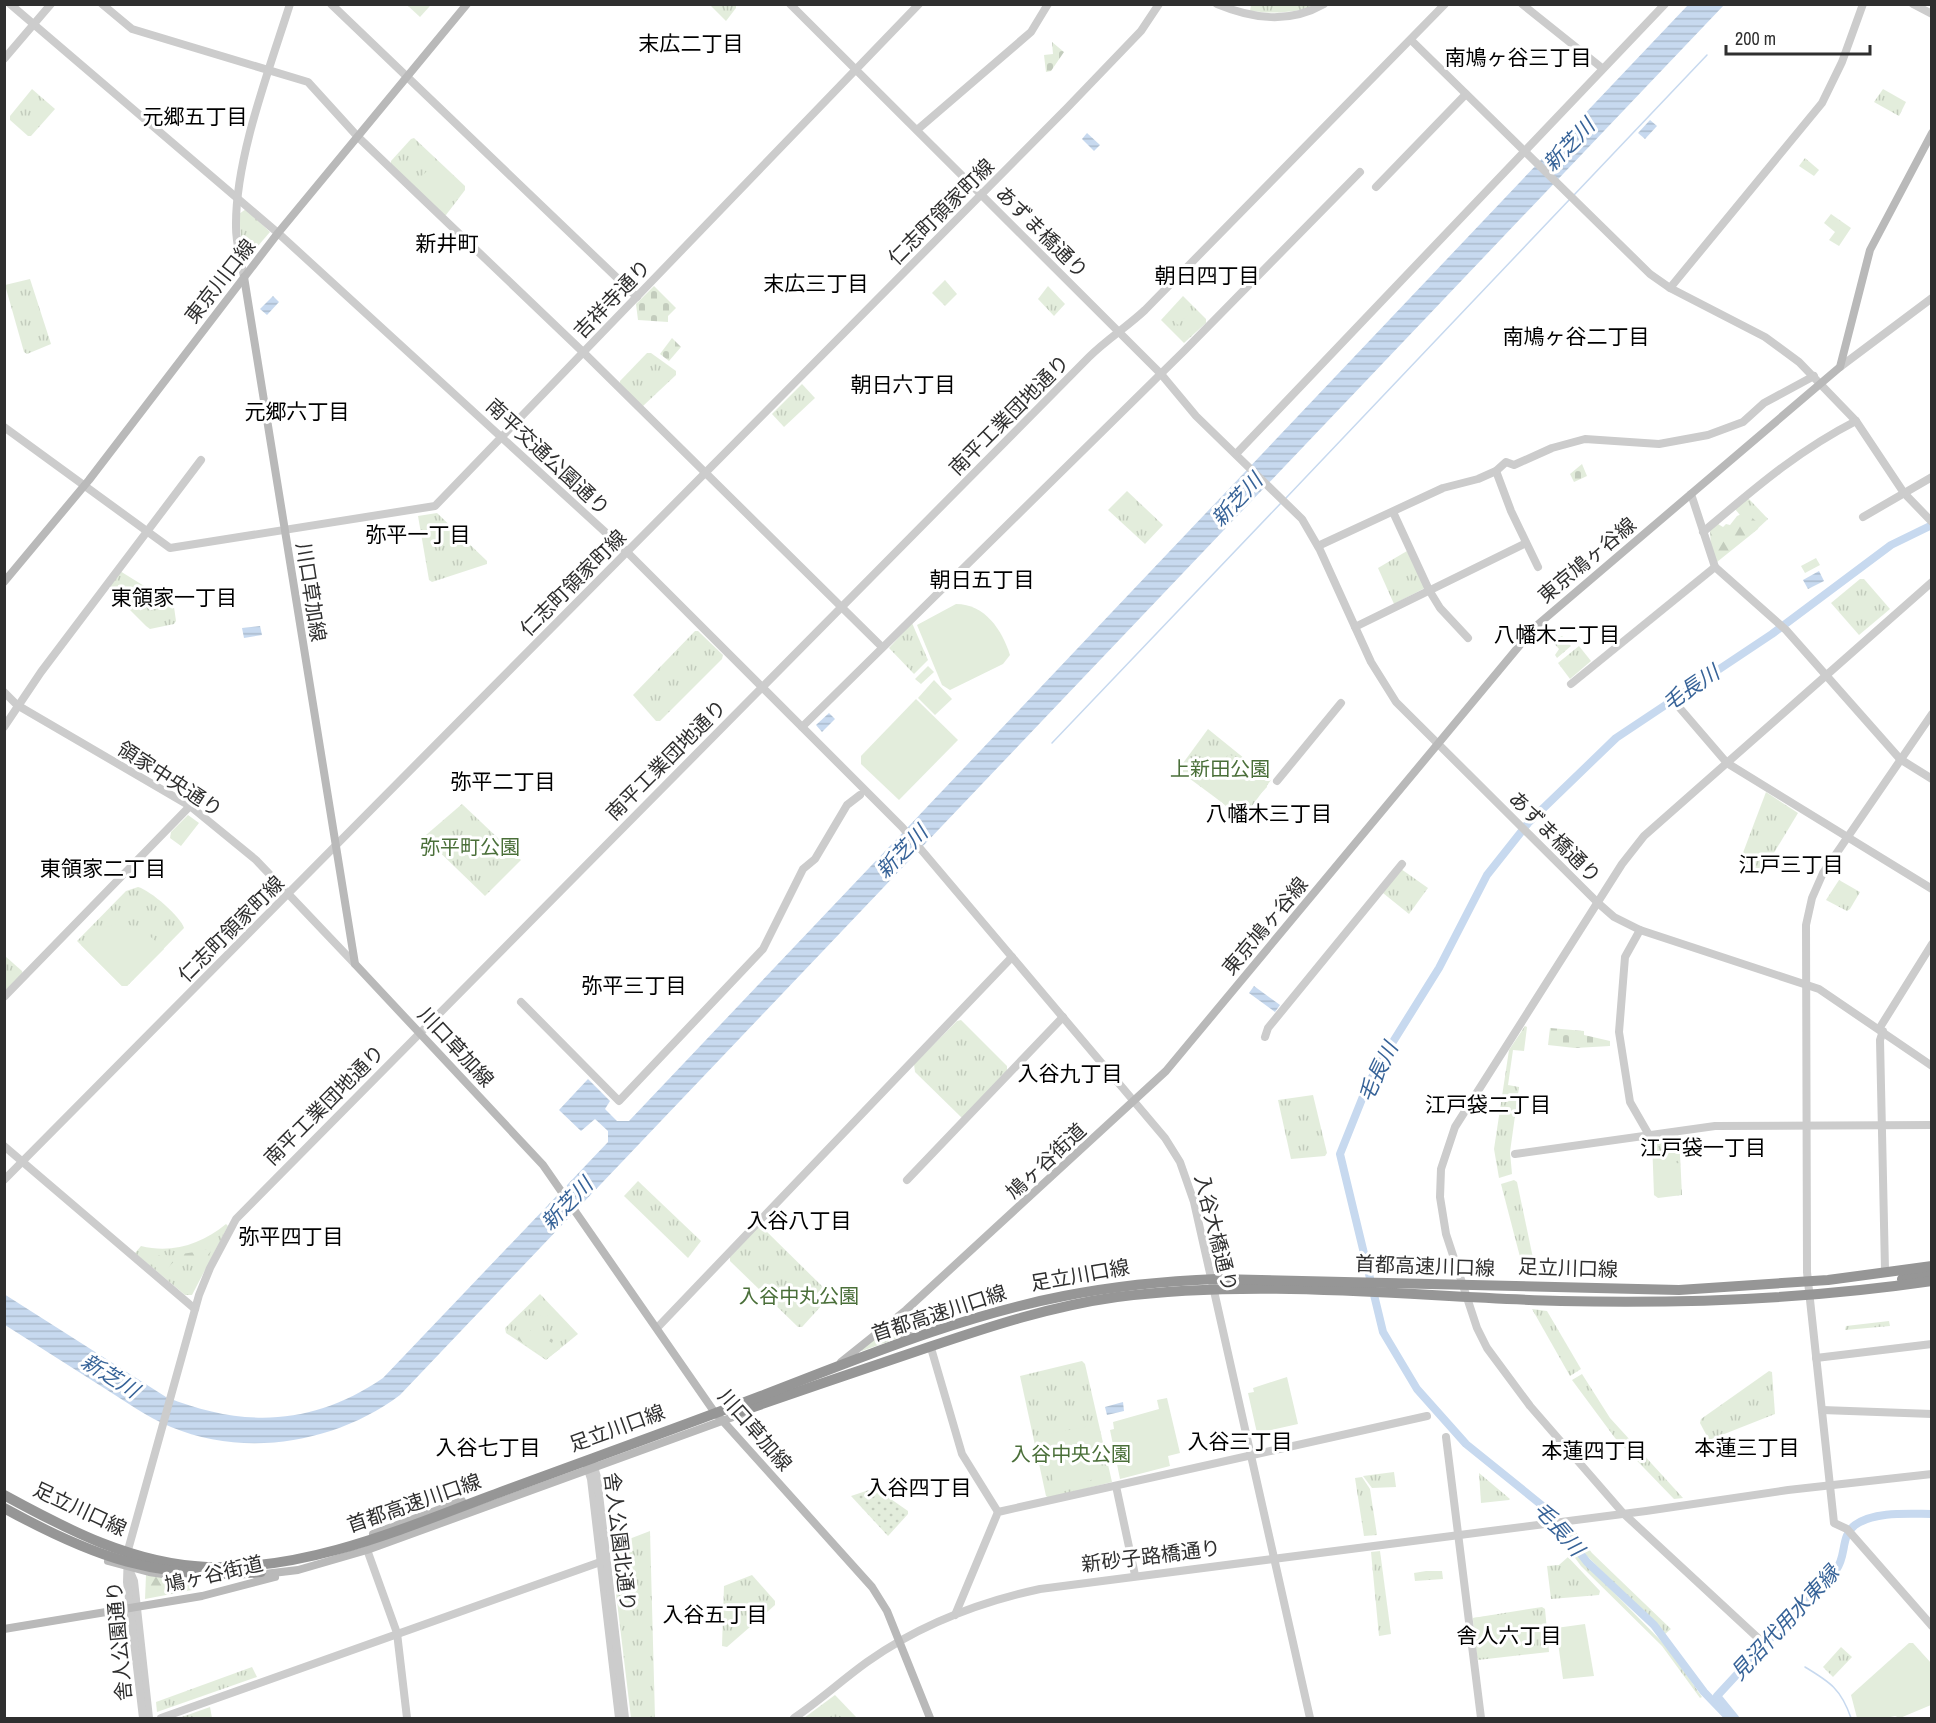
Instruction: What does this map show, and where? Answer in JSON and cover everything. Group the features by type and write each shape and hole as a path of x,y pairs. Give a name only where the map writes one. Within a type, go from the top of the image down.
{"highway":[{"path":"1392,1294 1707,1296 1815,1289 1901,1277 1932,1269"},
{"name":"首都高速川口線","path":"4,1495 93,1541 159,1561 206,1567 235,1567 293,1560 352,1545 908,1340 985,1315 1064,1296 1147,1283 1217,1279 1679,1290 1828,1280 1932,1269"},
{"path":"1679,1290 1780,1287 1901,1277"},
{"path":"784,1400 824,1377 987,1318 1070,1299 1148,1287 1312,1280"},
{"name":"首都高速川口線","path":"4,1508 65,1541 135,1565 204,1575 244,1574 295,1567 355,1550 723,1417 990,1326 1066,1305 1119,1297 1191,1291 1392,1294 1572,1301 1680,1301 1790,1296 1932,1282"},
{"path":"778,1386 824,1377 1034,1310 1066,1305"}],"main road":[{"name":"東京川口線","path":"4,582 84,485 278,232 467,4"},
{"path":"1840,366 1870,250 1932,133"},
{"name":"川口草加線","path":"244,277 355,964 535,1156 713,1410 872,1587 887,1611 930,1719"},
{"name":"東京鳩ヶ谷線","path":"1202,1030 1535,627 1840,366"},
{"name":"鳩ヶ谷街道","path":"841,1362 906,1310 1135,1102 1202,1030"},
{"name":"足立川口線","path":"4,1489 72,1527 128,1550 180,1561 232,1563 287,1557 363,1537 910,1336 1002,1307 1070,1290 1125,1282 1211,1276 1645,1286 1808,1279 1885,1270 1932,1269"},
{"name":"足立川口線","path":"4,1513 64,1545 129,1568 176,1576 232,1578 298,1570 368,1550 931,1348 1006,1324 1076,1307 1145,1297 1215,1293 1628,1304 1809,1297 1932,1282"},
{"path":"906,1310 896,1326 902,1335 910,1336"},
{"name":"鳩ヶ谷街道","path":"133,1607 225,1586 232,1578 232,1563"},
{"name":"鳩ヶ谷街道","path":"4,1629 216,1593 298,1570"}],"street":[{"name":"南平交通公園通り","path":"10,4 278,232 627,552 915,841"},
{"path":"4,59 51,4"},
{"path":"102,4 132,29 308,82 358,137 584,352 882,647"},
{"path":"244,277 236,226 238,198 250,135 290,4"},
{"path":"331,4 637,297"},
{"name":"あずま橋通り","path":"790,4 1161,374 1196,416 1302,519 1318,546 1355,627 1387,689 1406,714 1598,903 1614,917 1640,930 1806,984 1827,993 1932,1066"},
{"name":"吉祥寺通り","path":"4,427 172,549 435,506 919,4"},
{"path":"917,130 1031,32 1048,4"},
{"name":"仁志町領家町線","path":"4,1180 1123,51 1159,4"},
{"path":"1216,4 1270,18 1296,15 1324,4"},
{"name":"南平工業団地通り","path":"138,1513 195,1309 210,1268 241,1212 1109,337 1119,332 1145,310 1445,4"},
{"path":"1522,4 1602,68"},
{"path":"1239,457 1466,211 1527,154 1602,68 1665,4"},
{"path":"1670,288 1822,103 1842,62 1863,4"},
{"path":"1913,4 1932,14"},
{"path":"1411,40 1639,264 1670,288 1765,337 1814,376 1856,421 1904,493 1932,522"},
{"path":"1376,187 1466,94"},
{"path":"802,727 1132,403 1360,172"},
{"path":"1840,366 1932,298"},
{"path":"1318,546 1443,488 1471,482 1496,471 1506,462 1514,465 1552,448 1585,439 1659,444 1708,435 1743,422 1778,395 1814,376"},
{"path":"1703,532 1781,465 1820,439 1856,421"},
{"path":"4,727 17,705 145,531 201,460"},
{"path":"1496,471 1538,567"},
{"path":"1863,517 1932,477"},
{"path":"1691,494 1715,567 1786,630 1900,759 1932,778"},
{"path":"1393,512 1429,590 1440,608 1468,638"},
{"path":"1355,627 1526,543"},
{"path":"1571,684 1715,567"},
{"path":"1758,1638 1623,1512 1530,1406 1499,1365 1477,1328 1446,1234 1440,1197 1441,1169 1446,1148 1455,1127 1622,864 1644,836 1932,582"},
{"name":"領家中央通り","path":"4,692 17,705 190,807 256,860 355,964"},
{"path":"1277,782 1341,703"},
{"path":"1678,706 1727,763 1932,890"},
{"path":"1932,714 1823,873 1812,898 1806,925 1808,1279 1834,1523 1850,1532 1932,1626"},
{"path":"521,1002 619,1101 763,949 803,869 815,859 847,805 860,795"},
{"path":"4,997 190,807"},
{"name":"入谷大橋通り","path":"915,841 1165,1138 1186,1177 1215,1293 1310,1719"},
{"path":"1265,1037 1268,1028 1402,864"},
{"path":"1640,930 1624,957 1619,1032 1630,1102 1649,1135"},
{"path":"340,948 352,941"},
{"path":"1885,1270 1881,1030 1932,945"},
{"path":"657,1328 1012,957"},
{"path":"907,1180 1063,1017"},
{"path":"1515,1154 1715,1126 1932,1125"},
{"path":"4,1146 195,1309"},
{"path":"1816,1358 1932,1344"},
{"path":"931,1348 962,1454 998,1512"},
{"path":"1822,1410 1932,1414"},
{"path":"998,1512 1427,1416"},
{"path":"1446,1437 1481,1719"},
{"name":"舎人公園北通り","path":"587,1456 591,1469 625,1719"},
{"name":"新砂子路橋通り","path":"794,1719 868,1661 899,1642 955,1615 1026,1592 1135,1575 1548,1523 1831,1484 1932,1474"},
{"path":"1116,1486 1135,1575"},
{"path":"955,1615 998,1512"},
{"name":"舎人公園通り","path":"138,1513 128,1550 143,1719"},
{"path":"363,1537 397,1633 407,1719"},
{"path":"160,1719 604,1560"},
{"name":"舎人公園北通り","path":"604,1560 619,1719"},
{"name":"舎人公園通り","path":"133,1607 149,1719"}],"green space":[{"path":"407,5 429,5 430,6 420,17"},
{"path":"710,5 736,5 736,8 726,21"},
{"path":"1251,5 1318,5 1277,13 1250,11"},
{"path":"1052,42 1064,52 1051,71 1046,72 1044,55 1053,54"},
{"path":"32,89 55,109 31,136 28,136 10,120 10,116"},
{"path":"1883,89 1906,102 1899,116 1874,102"},
{"path":"414,138 465,186 465,190 446,215 442,215 391,165 391,161"},
{"path":"1805,158 1819,170 1814,176 1799,166"},
{"path":"432,166 437,166 460,188 460,192 445,208 440,208 417,186 417,181"},
{"path":"246,209 270,232 251,254 242,251 239,214"},
{"path":"1831,214 1851,228 1839,246 1829,240 1835,232 1824,223"},
{"path":"30,279 51,344 27,354 24,352 5,285"},
{"path":"945,280 957,294 945,306 932,293"},
{"path":"654,286 676,308 668,316 668,322 638,320 636,304"},
{"path":"1048,286 1065,304 1054,316 1038,299"},
{"path":"1183,296 1206,319 1206,323 1184,343 1161,320"},
{"path":"1185,306 1190,312 1178,325 1172,319"},
{"path":"1194,316 1200,322 1187,334 1182,328"},
{"path":"672,338 681,347 669,361 660,354"},
{"path":"647,353 651,353 676,371 676,375 643,406 620,385 620,381"},
{"path":"802,384 815,398 784,427 772,414"},
{"path":"1582,464 1587,476 1574,482 1570,474"},
{"path":"1127,491 1163,525 1145,544 1108,510"},
{"path":"1748,498 1768,519 1754,532 1735,509"},
{"path":"1746,512 1759,524 1758,529 1717,562 1711,550 1710,530 1718,524 1723,527 1726,524 1730,525 1737,516"},
{"path":"437,513 487,561 487,564 432,582 429,580 418,516"},
{"path":"1407,551 1425,588 1394,604 1378,568"},
{"path":"1816,558 1820,565 1805,573 1801,566"},
{"path":"120,571 157,594 172,593 176,621 174,624 150,629 146,626 110,590 110,585"},
{"path":"1860,579 1864,579 1890,609 1859,635 1831,603"},
{"path":"121,581 134,591 129,598 115,588"},
{"path":"956,604 976,608 991,620 1002,636 1010,655 1003,664 950,690 942,685 917,625"},
{"path":"912,623 928,660 914,674 889,648"},
{"path":"695,631 698,631 723,655 722,659 660,721 656,721 633,695"},
{"path":"1562,636 1571,646 1557,658 1555,655 1559,649 1552,641"},
{"path":"1579,646 1591,661 1570,679 1558,663"},
{"path":"928,666 934,672 921,684 915,679"},
{"path":"934,680 952,699 935,715 918,698"},
{"path":"916,699 958,740 899,800 861,764 861,756"},
{"name":"上新田公園","path":"1208,729 1271,780 1243,818 1178,770"},
{"path":"1230,755 1245,760 1266,778 1267,787 1244,811 1233,812 1199,783 1218,760"},
{"path":"1766,792 1798,813 1763,871 1760,872 1741,858"},
{"name":"弥平町公園","path":"462,804 521,860 485,896 426,839 426,835"},
{"path":"188,815 199,823 181,846 170,838 171,832"},
{"path":"1401,869 1428,888 1409,914 1383,893"},
{"path":"1839,880 1860,892 1847,911 1826,900"},
{"path":"138,887 150,893 164,905 177,917 184,928 127,986 122,986 77,941 126,891"},
{"path":"120,923 141,928 164,949 127,986 122,986 81,945 96,930"},
{"path":"5,956 22,971 23,975 5,993"},
{"path":"961,1020 1007,1066 1007,1071 962,1118 915,1072 914,1064 957,1021"},
{"path":"1525,1026 1527,1027 1524,1051 1513,1050 1508,1085 1519,1087 1510,1152 1512,1174 1499,1178 1494,1149 1509,1050"},
{"path":"1550,1028 1584,1031 1584,1035 1610,1041 1610,1046 1575,1048 1548,1045"},
{"path":"1313,1095 1327,1153 1325,1156 1291,1159 1278,1100"},
{"path":"1676,1134 1679,1136 1682,1195 1658,1198 1654,1195 1652,1140"},
{"path":"1680,1163 1681,1195 1657,1196 1654,1165"},
{"path":"1514,1180 1517,1182 1537,1277 1525,1276 1501,1184"},
{"path":"638,1181 701,1241 688,1258 624,1196"},
{"path":"226,1224 228,1226 192,1295 185,1295 135,1253 141,1246 164,1249 186,1246 207,1237"},
{"name":"入谷中丸公園","path":"758,1227 762,1227 831,1295 802,1327 798,1327 730,1261 730,1257"},
{"path":"200,1245 203,1249 212,1250 206,1257 195,1255 197,1265 178,1260 171,1264 163,1274 151,1263 159,1255 162,1258 164,1254 168,1256 195,1252"},
{"path":"540,1294 578,1334 546,1360 506,1333 505,1328"},
{"path":"544,1303 549,1305 551,1310 549,1315 544,1317 539,1315 537,1310 539,1305"},
{"path":"1532,1309 1547,1311 1581,1369 1570,1376"},
{"path":"518,1318 523,1320 534,1335 545,1334 553,1340 552,1343 546,1339 539,1339 539,1344 552,1349 560,1346 560,1349 546,1359 507,1332 508,1328 517,1337 522,1332 514,1324"},
{"path":"1889,1321 1890,1326 1845,1330 1846,1326"},
{"path":"892,1325 898,1338 861,1350"},
{"name":"入谷中央公園","path":"1082,1361 1085,1364 1112,1482 1049,1498 1046,1496 1020,1376"},
{"path":"1769,1371 1772,1372 1775,1414 1709,1440 1700,1423 1701,1419"},
{"path":"1582,1374 1610,1418 1683,1498 1674,1499 1615,1438 1572,1380"},
{"path":"1287,1377 1298,1424 1257,1433 1248,1393 1254,1392 1253,1388"},
{"path":"1167,1398 1180,1453 1168,1456 1170,1466 1120,1479 1110,1430 1114,1429 1113,1422 1159,1409 1157,1400"},
{"path":"1090,1426 1100,1472 1095,1479 1055,1489 1043,1435"},
{"path":"1394,1472 1396,1487 1372,1488 1363,1476"},
{"path":"1479,1473 1510,1499 1481,1503"},
{"path":"1362,1477 1370,1489 1377,1535 1364,1536 1355,1478"},
{"path":"875,1488 908,1511 908,1514 888,1536 851,1496"},
{"path":"618,1519 616,1528 624,1541 650,1531 655,1718 631,1718 612,1560 619,1559 618,1550 611,1551 608,1523"},
{"path":"1570,1524 1592,1553 1671,1629 1665,1634 1588,1557 1563,1527"},
{"path":"1553,1528 1557,1528 1585,1563 1668,1648 1702,1697 1700,1698 1662,1646 1581,1566"},
{"path":"1380,1551 1391,1634 1379,1636 1371,1552"},
{"path":"1568,1557 1600,1591 1599,1595 1551,1599 1547,1566 1559,1565"},
{"path":"1442,1571 1443,1579 1415,1581 1414,1573"},
{"path":"146,1575 191,1581 192,1590 145,1599"},
{"path":"752,1575 775,1601 775,1605 727,1647 722,1646 724,1586"},
{"path":"1542,1607 1545,1609 1549,1652 1478,1660 1473,1618"},
{"path":"1520,1612 1522,1614 1519,1632 1511,1650 1497,1657 1477,1658 1473,1618"},
{"path":"1585,1624 1594,1676 1563,1679 1556,1628"},
{"path":"1909,1643 1913,1643 1931,1663 1931,1705 1900,1718 1895,1716 1857,1718 1851,1695"},
{"path":"1841,1647 1852,1657 1833,1677 1823,1667"},
{"path":"252,1667 257,1677 157,1712 156,1702"},
{"path":"835,1695 857,1718 804,1718"},
{"path":"210,1707 212,1718 179,1718"}],"water":[{"name":"新芝川","path":"1688,5 1724,5 400,1395 348,1425 319,1434 290,1441 229,1442 200,1436 154,1419 5,1325 4,1294 166,1397 223,1414 277,1417 304,1413 330,1406 357,1394 383,1378 608,1142 608,1131 595,1119 581,1131 559,1110 588,1079 610,1101 605,1109 617,1121 629,1121"},
{"path":"1650,120 1657,126 1645,139 1638,133"},
{"path":"1087,133 1100,145 1094,151 1082,139"},
{"path":"273,296 279,302 267,315 260,309"},
{"path":"1819,571 1824,581 1808,589 1803,580"},
{"path":"260,626 262,635 244,638 242,628"},
{"path":"829,713 835,719 822,732 816,725"},
{"path":"1254,986 1280,1005 1275,1012 1249,993"},
{"path":"1123,1402 1124,1411 1107,1415 1105,1407"},
{"path":"1289,1430 1291,1439 1273,1443 1271,1434"}],"pier":[{"path":"565,1183 582,1209 573,1219 555,1193"}],"waterway":[{"path":"1574,195 1707,55"},
{"path":"1286,498 1570,199"},
{"path":"1052,743 1281,503"},
{"name":"毛長川","path":"1729,1718 1704,1692 1654,1625 1587,1562 1544,1507 1466,1444 1417,1389 1383,1332 1340,1154 1368,1084 1439,968 1487,875 1529,822 1616,738 1772,634 1891,545 1932,525"},
{"name":"見沼代用水東縁","path":"1735,1718 1717,1696 1804,1602 1829,1579 1842,1559 1845,1540 1850,1530 1863,1521 1882,1515 1932,1514"},
{"path":"1805,1667 1834,1687 1851,1718"}],"district":[{"name":"末広二丁目","path":"691,44"},
{"name":"南鳩ヶ谷三丁目","path":"1518,58"},
{"name":"元郷五丁目","path":"195,117"},
{"name":"新井町","path":"447,244"},
{"name":"朝日四丁目","path":"1207,276"},
{"name":"末広三丁目","path":"816,284"},
{"name":"南鳩ヶ谷二丁目","path":"1576,337"},
{"name":"朝日六丁目","path":"903,385"},
{"name":"元郷六丁目","path":"297,412"},
{"name":"弥平一丁目","path":"418,535"},
{"name":"朝日五丁目","path":"982,580"},
{"name":"東領家一丁目","path":"174,598"},
{"name":"八幡木二丁目","path":"1557,635"},
{"name":"弥平二丁目","path":"503,782"},
{"name":"八幡木三丁目","path":"1269,814"},
{"name":"江戸三丁目","path":"1791,865"},
{"name":"東領家二丁目","path":"103,869"},
{"name":"弥平三丁目","path":"634,986"},
{"name":"入谷九丁目","path":"1070,1074"},
{"name":"江戸袋二丁目","path":"1488,1105"},
{"name":"江戸袋一丁目","path":"1703,1148"},
{"name":"入谷八丁目","path":"799,1221"},
{"name":"弥平四丁目","path":"291,1237"},
{"name":"入谷三丁目","path":"1240,1442"},
{"name":"入谷七丁目","path":"488,1448"},
{"name":"本蓮三丁目","path":"1747,1448"},
{"name":"本蓮四丁目","path":"1594,1451"},
{"name":"入谷四丁目","path":"919,1488"},
{"name":"入谷五丁目","path":"715,1615"},
{"name":"舎人六丁目","path":"1509,1636"}]}
